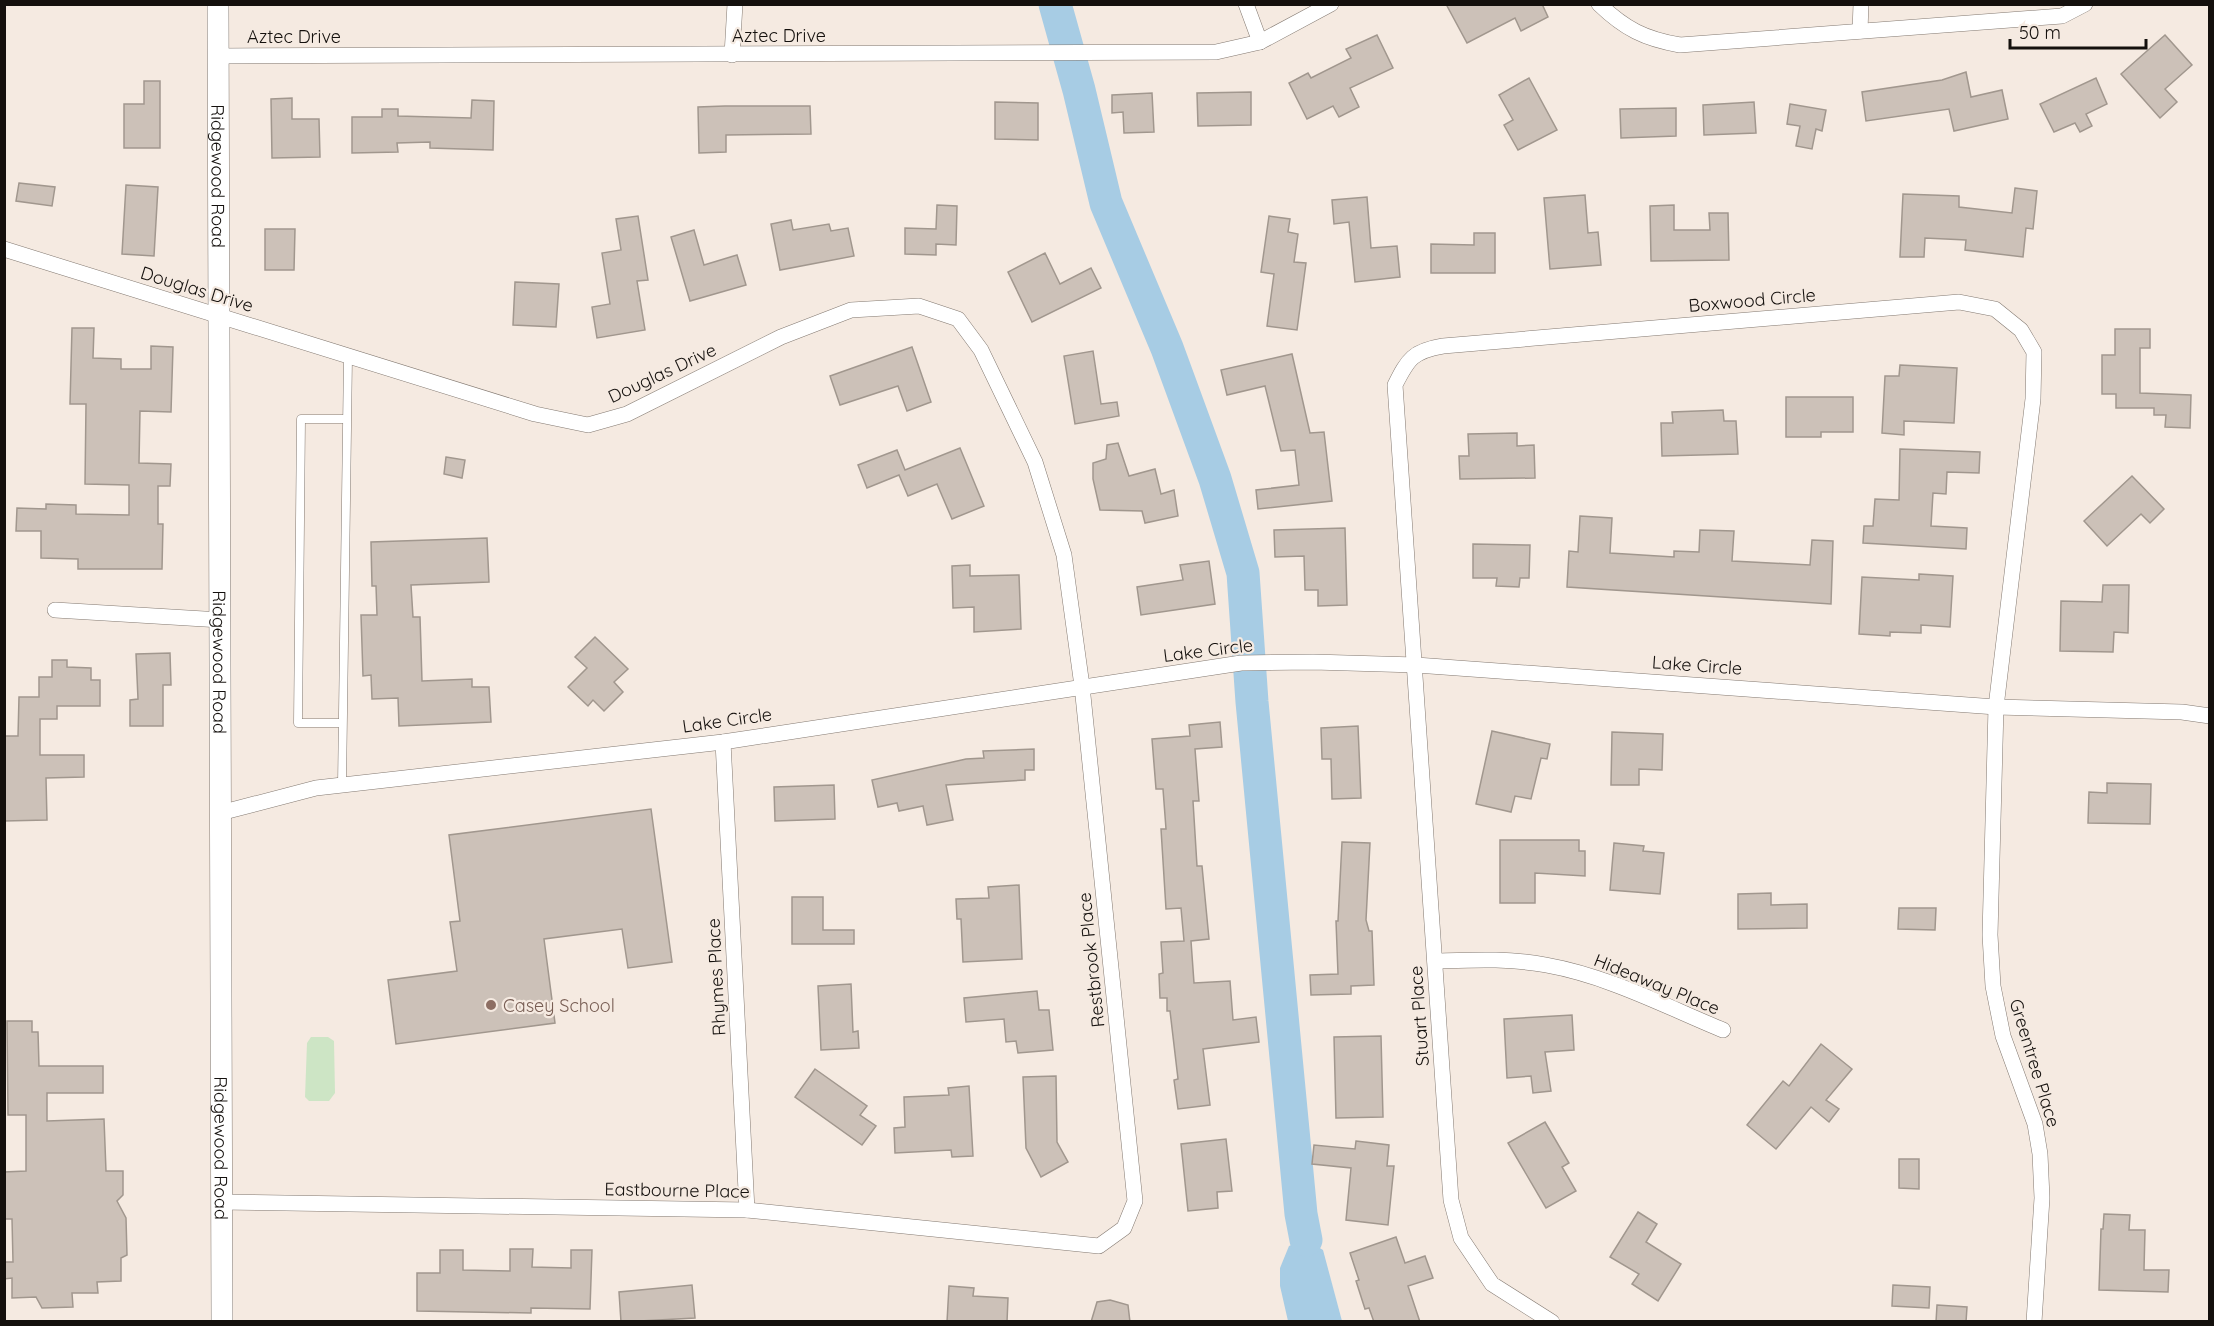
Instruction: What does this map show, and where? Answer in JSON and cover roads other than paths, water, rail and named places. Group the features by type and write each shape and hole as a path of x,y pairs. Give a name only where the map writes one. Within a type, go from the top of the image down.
{"street":[{"name":"Ridgewood Road","path":"218,4 222,1322"},
{"path":"732,55 735,4"},
{"path":"1246,4 1260,42"},
{"name":"Aztec Drive","path":"218,56 1216,52 1260,42 1331,4"},
{"path":"1599,4 1619,24 1652,40 1680,45 2062,16 2085,4"},
{"path":"1860,31 1861,4"},
{"name":"Douglas Drive","path":"4,249 535,414 588,426 627,414 781,337 851,310 919,306 958,319 981,350 1035,462 1064,555 1082,687"},
{"name":"Boxwood Circle","path":"1416,665 1395,385 1406,363 1421,350 1454,345 1959,302 1995,309 2021,330 2034,352 2033,399 1996,707"},
{"path":"55,610 221,620"},
{"name":"Lake Circle","path":"220,813 316,788 723,742 1241,663 1416,665 1996,707 2182,712 2210,716"},
{"name":"Stuart Place","path":"1416,665 1451,1200 1461,1238 1492,1284 1552,1322"},
{"name":"Restbrook Place","path":"1082,687 1135,1201 1124,1228"},
{"name":"Greentree Place","path":"1996,707 1990,935 1993,986 2003,1036 2035,1124 2040,1154 2042,1198 2034,1322"},
{"name":"Rhymes Place","path":"723,742 747,1210"},
{"name":"Hideaway Place","path":"1435,961 1489,960 1545,965 1609,981 1723,1030"},
{"name":"Eastbourne Place","path":"222,1202 747,1210 1099,1246 1124,1228"}],"lane":[{"path":"342,785 345,418 348,357"},
{"path":"342,723 298,723 301,418 345,418"}],"water":[{"path":"1306,1240 1323,1250 1342,1321 1288,1321 1280,1286 1280,1268 1289,1246"}],"waterway":[{"path":"1055,4 1079,90 1106,203 1167,348 1215,479 1243,573 1252,702 1301,1214 1306,1240"}],"place":[{"name":"Casey School","path":"491,1005"}]}
